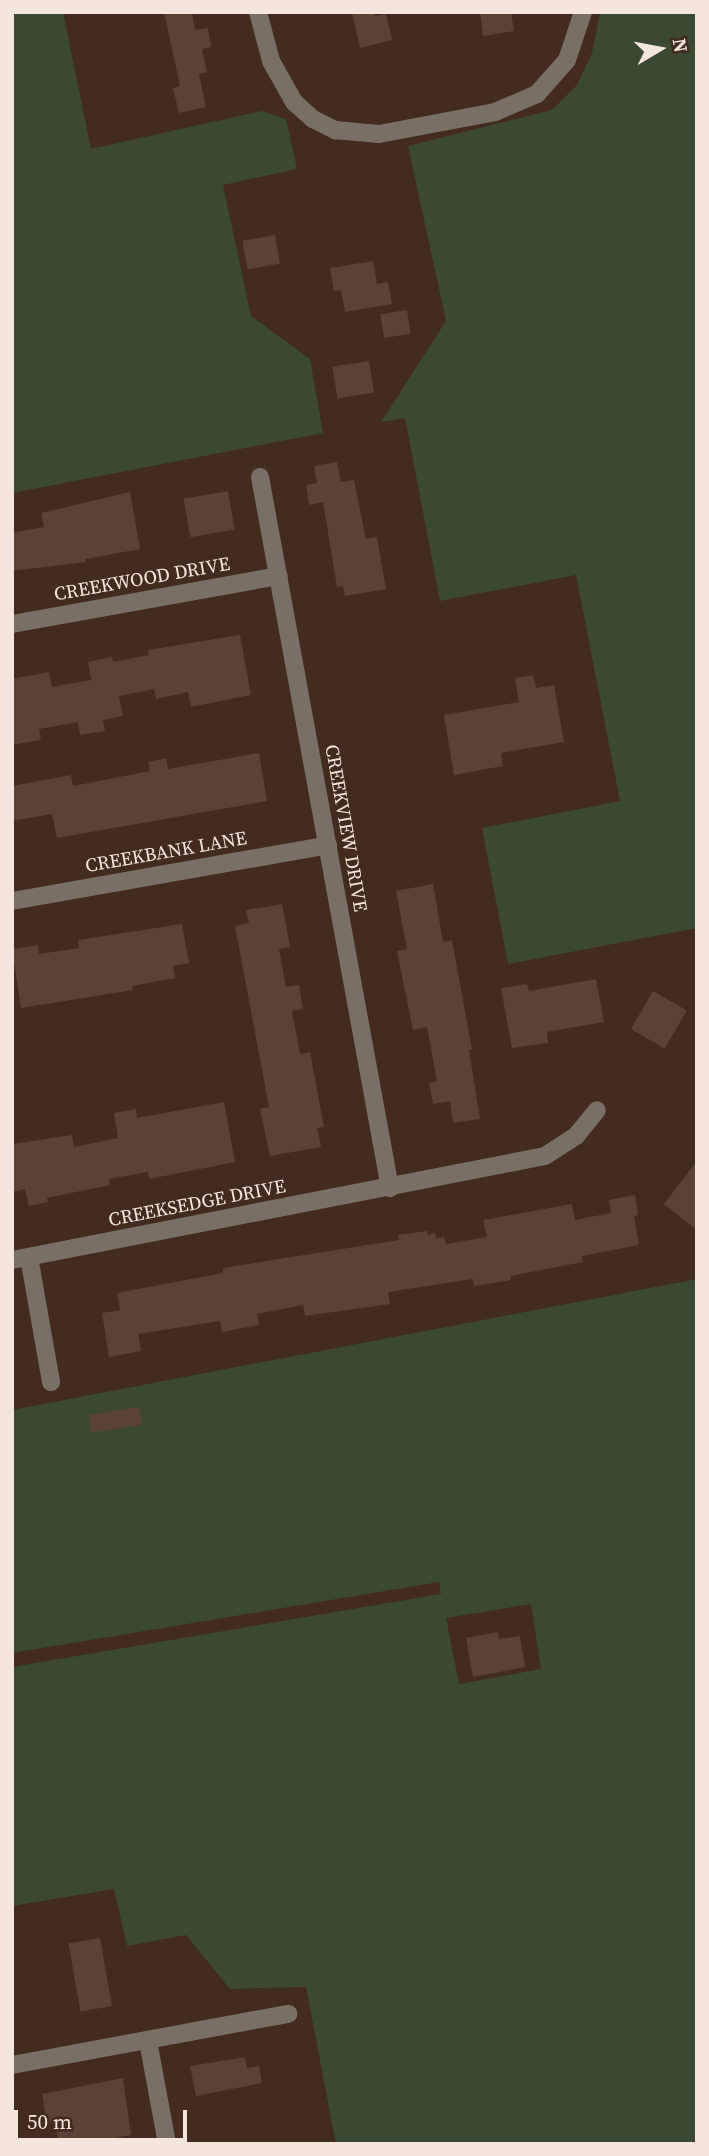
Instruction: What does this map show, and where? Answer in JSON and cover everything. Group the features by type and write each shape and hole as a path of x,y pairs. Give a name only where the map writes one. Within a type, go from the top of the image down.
{"street":[{"path":"258,12 271,61 294,102 313,119 335,130 357,133 411,130 495,112 537,94 567,60 583,12"},
{"name":"CREEKVIEW DRIVE","path":"260,477 390,1188"},
{"name":"CREEKWOOD DRIVE","path":"12,624 279,576"},
{"name":"CREEKBANK LANE","path":"12,901 328,845"},
{"name":"CREEKSEDGE DRIVE","path":"21,1259 545,1156 576,1136 597,1110"},
{"path":"21,1259 51,1382"},
{"path":"12,2065 288,2014"},
{"path":"148,2041 167,2144"}],"green space":[{"path":"12,12 63,12 91,149 262,111 286,119 297,169 223,185 251,316 310,359 323,433 12,493"},
{"path":"600,12 697,12 697,928 508,964 482,828 620,801 576,575 440,601 405,418 381,422 446,321 408,146 552,110 577,85 592,53"},
{"path":"697,1279 697,2144 336,2144 306,1987 230,1989 186,1935 127,1946 114,1889 12,1906 12,1667 441,1594 439,1582 12,1653 12,1410","holes":["531,1604 541,1669 459,1684 446,1618"]}],"building":[{"path":"164,12 192,12 195,30 208,28 211,47 202,49 207,72 199,74 206,107 179,113 173,88 180,86"},
{"path":"352,12 374,12 375,16 386,14 392,40 360,48"},
{"path":"480,12 511,12 514,31 483,36"},
{"path":"275,235 280,264 248,269 243,241"},
{"path":"373,261 377,284 388,282 392,304 345,312 341,290 334,291 330,268"},
{"path":"407,310 411,334 384,338 380,314"},
{"path":"369,361 374,393 337,398 332,367"},
{"path":"337,462 341,482 354,480 366,539 377,537 386,589 345,596 343,586 337,587 323,502 309,505 306,485 317,483 314,466"},
{"path":"228,491 235,529 190,537 184,499"},
{"path":"130,492 140,549 85,559 86,562 12,571 12,533 44,527 41,513"},
{"path":"240,635 251,695 191,707 188,692 156,699 154,689 119,696 123,716 103,720 105,731 80,735 78,722 39,729 41,740 12,745 12,679 49,672 52,687 91,680 88,662 112,657 113,662 149,655 148,650"},
{"path":"533,675 536,688 554,685 564,742 501,753 503,766 454,775 444,715 519,702 515,678"},
{"path":"259,753 267,801 57,838 52,814 12,821 12,786 71,775 73,786 150,771 148,762 166,758 168,769"},
{"path":"433,884 443,942 452,940 472,1049 469,1050 480,1119 453,1123 450,1101 433,1104 429,1083 437,1081 427,1027 413,1030 397,951 407,949 396,891"},
{"path":"282,904 290,947 279,949 286,987 299,985 303,1009 292,1011 300,1054 310,1052 324,1127 317,1128 321,1147 270,1156 260,1109 269,1107 235,926 249,923 246,910"},
{"path":"182,924 189,963 173,966 175,978 132,986 133,990 21,1008 12,949 38,945 39,954 79,948 78,940"},
{"path":"596,979 604,1022 547,1032 548,1043 512,1048 501,988 527,984 529,991"},
{"path":"653,991 687,1010 665,1049 631,1029"},
{"path":"224,1102 235,1162 149,1179 148,1172 109,1179 110,1185 47,1198 48,1202 29,1206 25,1189 12,1192 12,1144 72,1135 74,1147 118,1138 114,1113 136,1109 137,1118"},
{"path":"697,1161 697,1230 664,1204"},
{"path":"635,1195 638,1215 634,1216 639,1245 582,1256 583,1262 510,1276 511,1280 474,1286 473,1279 388,1292 390,1304 305,1316 303,1305 257,1314 259,1325 222,1332 220,1321 138,1334 141,1351 109,1357 102,1313 120,1310 117,1293 223,1273 223,1268 399,1240 398,1235 427,1231 428,1235 435,1233 436,1238 444,1237 446,1244 487,1237 483,1220 572,1204 575,1220 611,1213 609,1200"},
{"path":"139,1407 142,1425 91,1433 89,1415"},
{"path":"498,1632 499,1639 520,1636 525,1667 473,1677 466,1638"},
{"path":"100,1938 112,2006 80,2012 68,1944"},
{"path":"245,2057 247,2068 259,2066 262,2083 196,2096 190,2066"},
{"path":"123,2078 131,2135 81,2144 59,2144 55,2121 47,2123 42,2094"}]}
